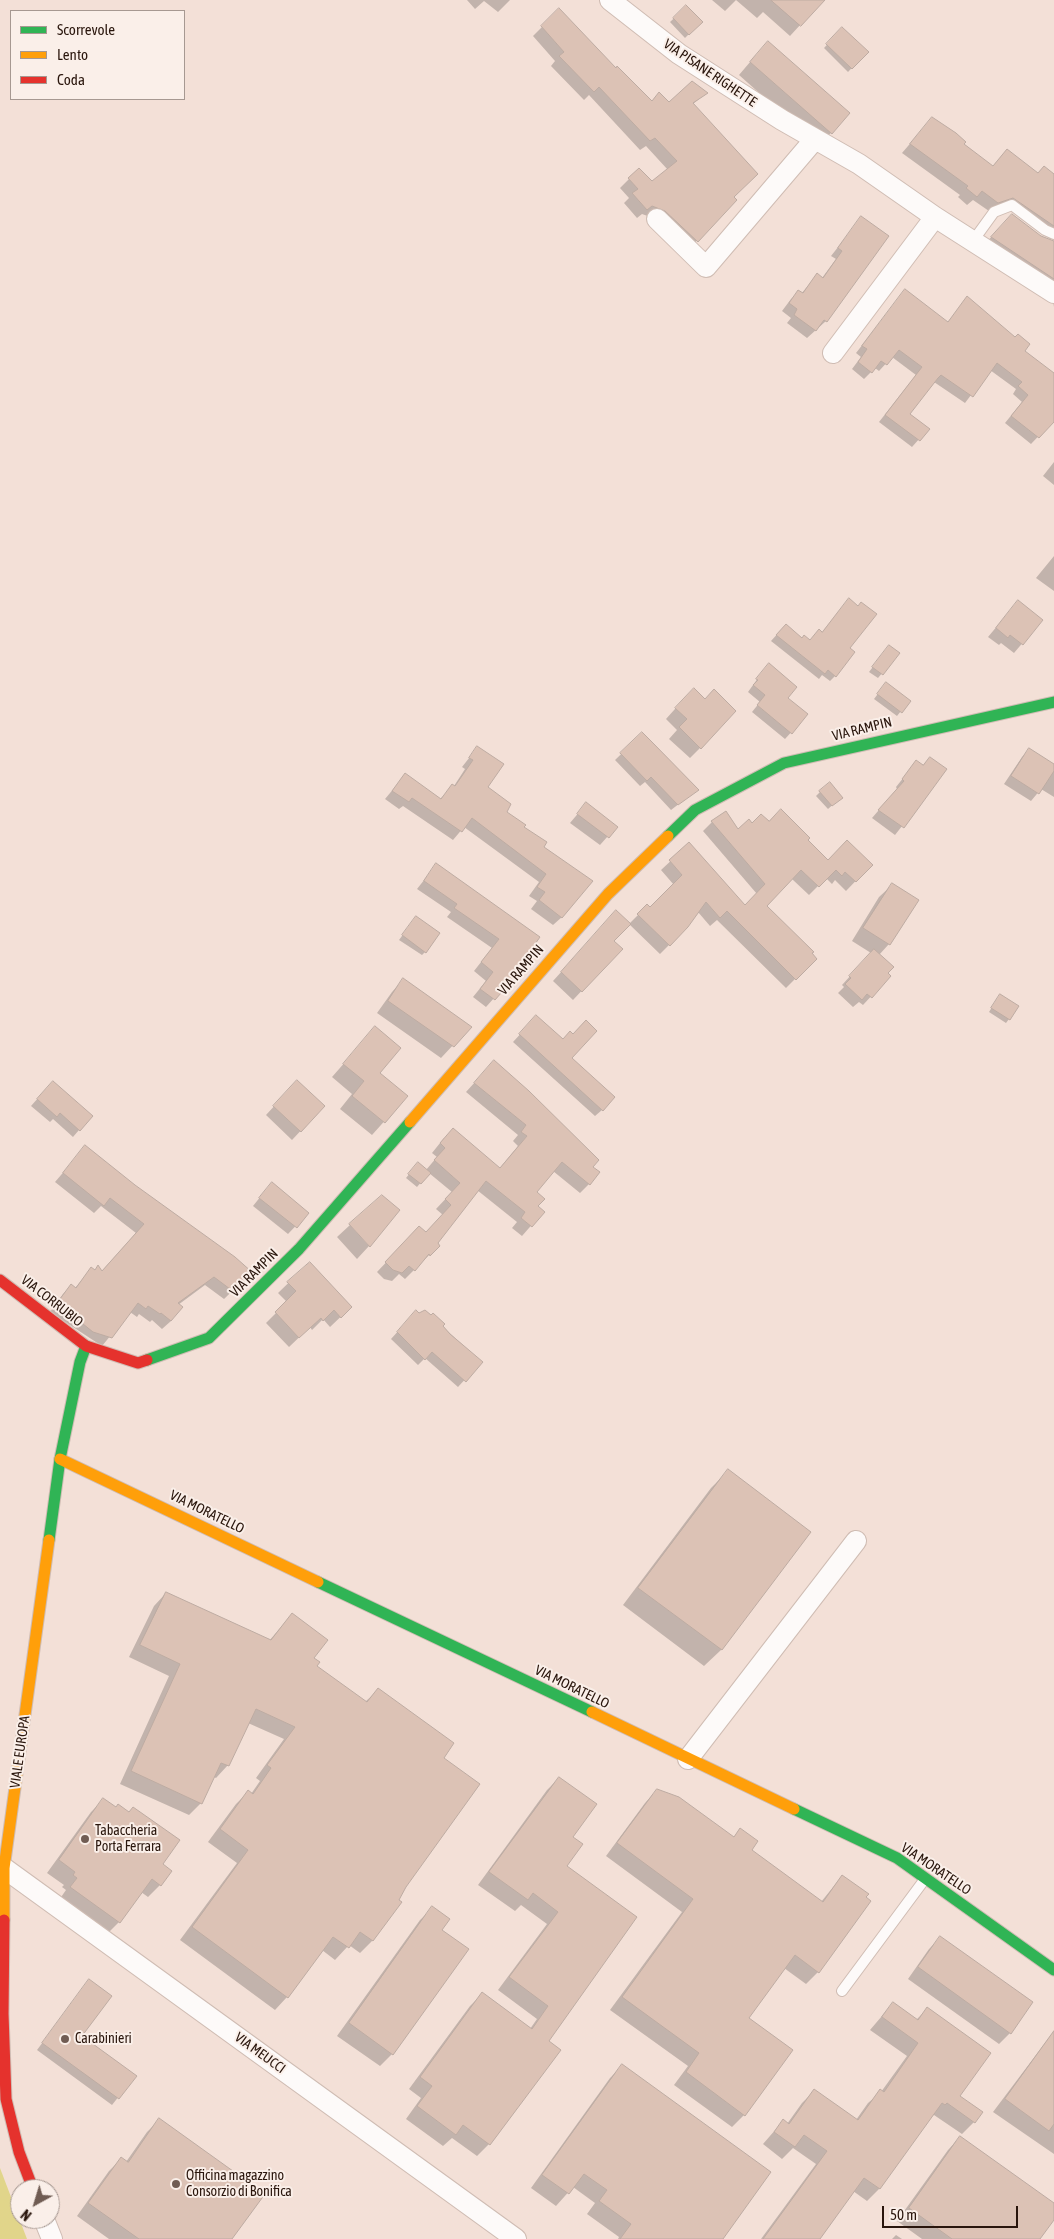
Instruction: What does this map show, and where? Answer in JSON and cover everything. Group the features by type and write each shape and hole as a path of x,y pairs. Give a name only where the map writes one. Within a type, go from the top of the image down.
{"street":[{"name":"VIA PISANE RIGHETTE","path":"610,0 679,54 782,120 859,164 1054,293"},
{"path":"657,219 706,268 815,139"},
{"path":"833,353 935,216"},
{"name":"VIA RAMPIN","path":"86,1346 138,1363 208,1338 299,1249 608,894 696,810 784,764 932,728 1054,702"},
{"name":"VIA CORRUBIO","path":"0,1280 86,1346"},
{"name":"VIALE EUROPA","path":"29,2179 19,2152 6,2099 3,2014 4,1868 60,1459 80,1362 86,1346"},
{"name":"VIA MORATELLO","path":"60,1459 897,1858 1054,1970"},
{"path":"688,1759 856,1541"},
{"name":"VIA MEUCCI","path":"4,1868 516,2239"}],"lane":[{"path":"973,241 994,212 1012,205 1045,230 1054,234"},
{"path":"842,1991 925,1878"}],"shaded area":[{"path":"0,2168 10,2194 10,2229 23,2229 27,2239 0,2239"}],"building":[{"path":"771,0 825,0 801,26"},
{"path":"686,5 703,22 689,35 673,18"},
{"path":"559,8 616,68 617,66 652,101 659,92 669,102 692,81 708,93 693,103 758,174 734,197 737,200 698,242 665,211 652,206 647,210 632,193 638,189 628,178 639,168 652,181 677,161 655,138 650,141 599,87 594,92 559,56 564,52 541,26"},
{"path":"842,27 869,52 852,69 826,44"},
{"path":"768,41 850,113 832,134 750,62"},
{"path":"932,117 956,133 966,142 964,144 993,166 1007,149 1038,173 1044,166 1054,174 1054,226 1013,198 998,203 982,191 977,197 966,188 968,186 910,144"},
{"path":"1012,214 1041,236 1054,241 1054,279 991,237"},
{"path":"861,216 889,236 827,322 824,320 816,331 794,315 797,309 789,303 798,290 803,293 817,273 823,278 842,251 838,248"},
{"path":"905,289 948,322 967,296 1015,337 1018,334 1030,344 1025,351 1054,373 1054,422 1039,438 1011,416 1028,395 1018,386 1022,382 997,363 973,397 941,375 938,378 910,414 930,429 920,441 885,415 922,367 899,350 887,365 881,361 872,373 858,362 867,349 862,346"},
{"path":"849,598 858,606 861,602 877,614 850,648 855,652 836,677 828,670 825,674 776,635 786,624 802,638 804,635 810,640 819,629 822,632"},
{"path":"1018,600 1043,620 1023,645 1010,635 1008,638 996,628"},
{"path":"889,645 900,653 883,675 872,667"},
{"path":"769,663 797,687 788,698 808,714 792,734 757,705 765,695 753,685"},
{"path":"886,682 911,701 902,713 877,694"},
{"path":"694,688 705,699 714,689 736,711 701,749 679,727 687,719 675,708"},
{"path":"642,732 699,790 678,805 651,777 647,781 620,753"},
{"path":"477,746 504,764 488,787 511,804 507,812 526,825 524,827 547,842 544,847 593,881 562,918 539,900 545,892 537,887 546,874 472,818 462,832 412,798 409,802 392,791 405,773 441,799 452,784 455,786 473,760 469,758"},
{"path":"1029,748 1054,764 1054,771 1039,794 1011,776"},
{"path":"930,757 947,769 904,828 878,810 904,781 902,779 916,760 923,765"},
{"path":"830,782 843,798 832,806 819,791"},
{"path":"586,802 618,827 609,838 577,814"},
{"path":"781,809 810,838 808,840 828,860 847,840 873,865 856,882 845,872 842,876 836,870 819,887 801,870 767,906 814,952 812,953 817,959 796,980 727,911 720,918 706,902 688,927 670,946 637,914 647,904 650,907 682,875 669,860 689,842 745,905 765,884 711,821 726,811 738,829 749,819 752,823 761,814 769,821"},
{"path":"436,863 540,937 512,977 514,978 495,1000 480,989 493,972 481,962 499,939 454,908 457,904 424,881"},
{"path":"892,883 919,900 890,945 863,928"},
{"path":"616,910 631,924 614,941 623,949 582,992 561,972"},
{"path":"416,916 440,933 426,953 402,935"},
{"path":"874,949 894,967 888,973 891,976 872,998 867,994 862,1000 845,984 851,978 849,976"},
{"path":"403,978 472,1027 454,1047 388,1001"},
{"path":"1000,994 1019,1006 1010,1020 991,1008"},
{"path":"536,1015 563,1039 570,1031 573,1034 586,1020 597,1031 572,1058 615,1097 603,1111 519,1034"},
{"path":"375,1026 401,1048 380,1073 408,1096 385,1123 352,1096 364,1081 343,1064"},
{"path":"494,1060 529,1091 599,1160 593,1167 600,1172 590,1185 562,1162 537,1192 545,1199 538,1206 545,1212 532,1227 521,1218 525,1212 486,1181 438,1243 440,1246 430,1256 429,1254 415,1271 409,1266 402,1273 393,1270 385,1262 419,1226 426,1232 451,1205 445,1199 460,1183 434,1160 445,1148 440,1143 453,1128 500,1168 527,1136 521,1132 526,1125 474,1083"},
{"path":"297,1080 325,1106 301,1132 273,1106"},
{"path":"53,1081 93,1116 80,1131 60,1113 57,1117 37,1099"},
{"path":"85,1145 135,1185 235,1257 253,1273 234,1292 214,1277 178,1303 183,1307 171,1321 161,1313 148,1306 146,1309 138,1303 112,1338 93,1332 57,1303 71,1284 76,1288 91,1267 95,1270 98,1265 102,1271 144,1224 110,1198 104,1206 63,1173"},
{"path":"418,1162 431,1173 421,1184 408,1174"},
{"path":"272,1182 309,1213 297,1228 259,1198"},
{"path":"382,1195 400,1210 370,1247 349,1224"},
{"path":"310,1262 352,1307 341,1318 334,1310 323,1321 321,1318 299,1338 275,1312 296,1291 287,1282"},
{"path":"416,1310 419,1313 425,1310 431,1315 433,1313 445,1324 443,1326 450,1334 483,1362 466,1382 432,1352 425,1360 397,1332"},
{"path":"728,1469 811,1532 722,1650 638,1588"},
{"path":"166,1592 271,1640 292,1613 328,1640 314,1658 320,1662 317,1666 367,1702 378,1688 454,1743 444,1758 480,1784 406,1887 399,1900 402,1902 373,1941 360,1932 349,1948 333,1937 288,1998 192,1927 248,1850 220,1829 248,1790 253,1794 271,1768 267,1765 295,1727 256,1709 229,1766 221,1763 202,1804 131,1771 180,1664 140,1645"},
{"path":"559,1777 597,1804 573,1837 583,1844 567,1866 637,1917 549,2041 561,2050 490,2145 463,2125 456,2135 417,2106 432,2086 420,2077 482,1992 532,2029 548,2006 509,1977 558,1912 533,1893 528,1900 489,1872"},
{"path":"657,1789 679,1797 734,1837 740,1828 758,1841 752,1850 823,1902 842,1875 869,1894 866,1897 871,1901 819,1973 795,1955 749,2018 793,2050 745,2116 686,2072 699,2053 622,1997 693,1899 617,1843"},
{"path":"103,1798 116,1807 118,1804 129,1812 133,1807 180,1840 163,1864 172,1871 161,1886 152,1879 120,1923 70,1887 77,1878 73,1875 75,1872 59,1860"},
{"path":"432,1906 450,1919 442,1930 469,1949 393,2055 349,2023"},
{"path":"940,1936 1033,2002 1011,2034 918,1967"},
{"path":"89,1979 112,1996 82,2036 137,2076 119,2099 42,2043"},
{"path":"893,2002 918,2020 927,2007 991,2053 960,2096 983,2112 975,2123 947,2103 945,2105 942,2103 880,2189 864,2178 820,2239 763,2239 827,2151 804,2135 795,2147 774,2132 783,2119 789,2124 814,2089 858,2120 880,2089 884,2092 918,2043 882,2017"},
{"path":"1054,2031 1054,2124 1049,2131 1005,2099"},
{"path":"622,2064 771,2172 723,2239 620,2239 631,2224 599,2201 607,2190 584,2174 569,2194 542,2175"},
{"name":"Officina magazzino Consorzio di Bonifica","path":"159,2118 265,2194 232,2239 139,2239 88,2203 121,2157 128,2162"},
{"path":"960,2136 1054,2203 1054,2220 1040,2239 952,2239 909,2208"}],"traffic: fast":[{"path":"668,836 695,810 784,763 1054,702"},
{"path":"147,1360 209,1338 299,1249 410,1122"},
{"path":"49,1540 60,1459 80,1362 86,1346"},
{"path":"318,1582 592,1712"},
{"path":"794,1809 897,1858 1054,1970"}],"traffic: slow":[{"path":"410,1122 608,894 668,836"},
{"path":"60,1459 318,1582"},
{"path":"4,1920 4,1868 49,1540"},
{"path":"592,1712 794,1809"}],"traffic: jam":[{"path":"0,1280 86,1346 138,1363 147,1360"},
{"path":"4,1920 3,2014 6,2099 19,2152 29,2179"}],"place":[{"name":"Tabaccheria Porta Ferrara","path":"85,1839"},
{"name":"Carabinieri","path":"65,2039"},
{"name":"Officina magazzino Consorzio di Bonifica","path":"176,2184"}]}
